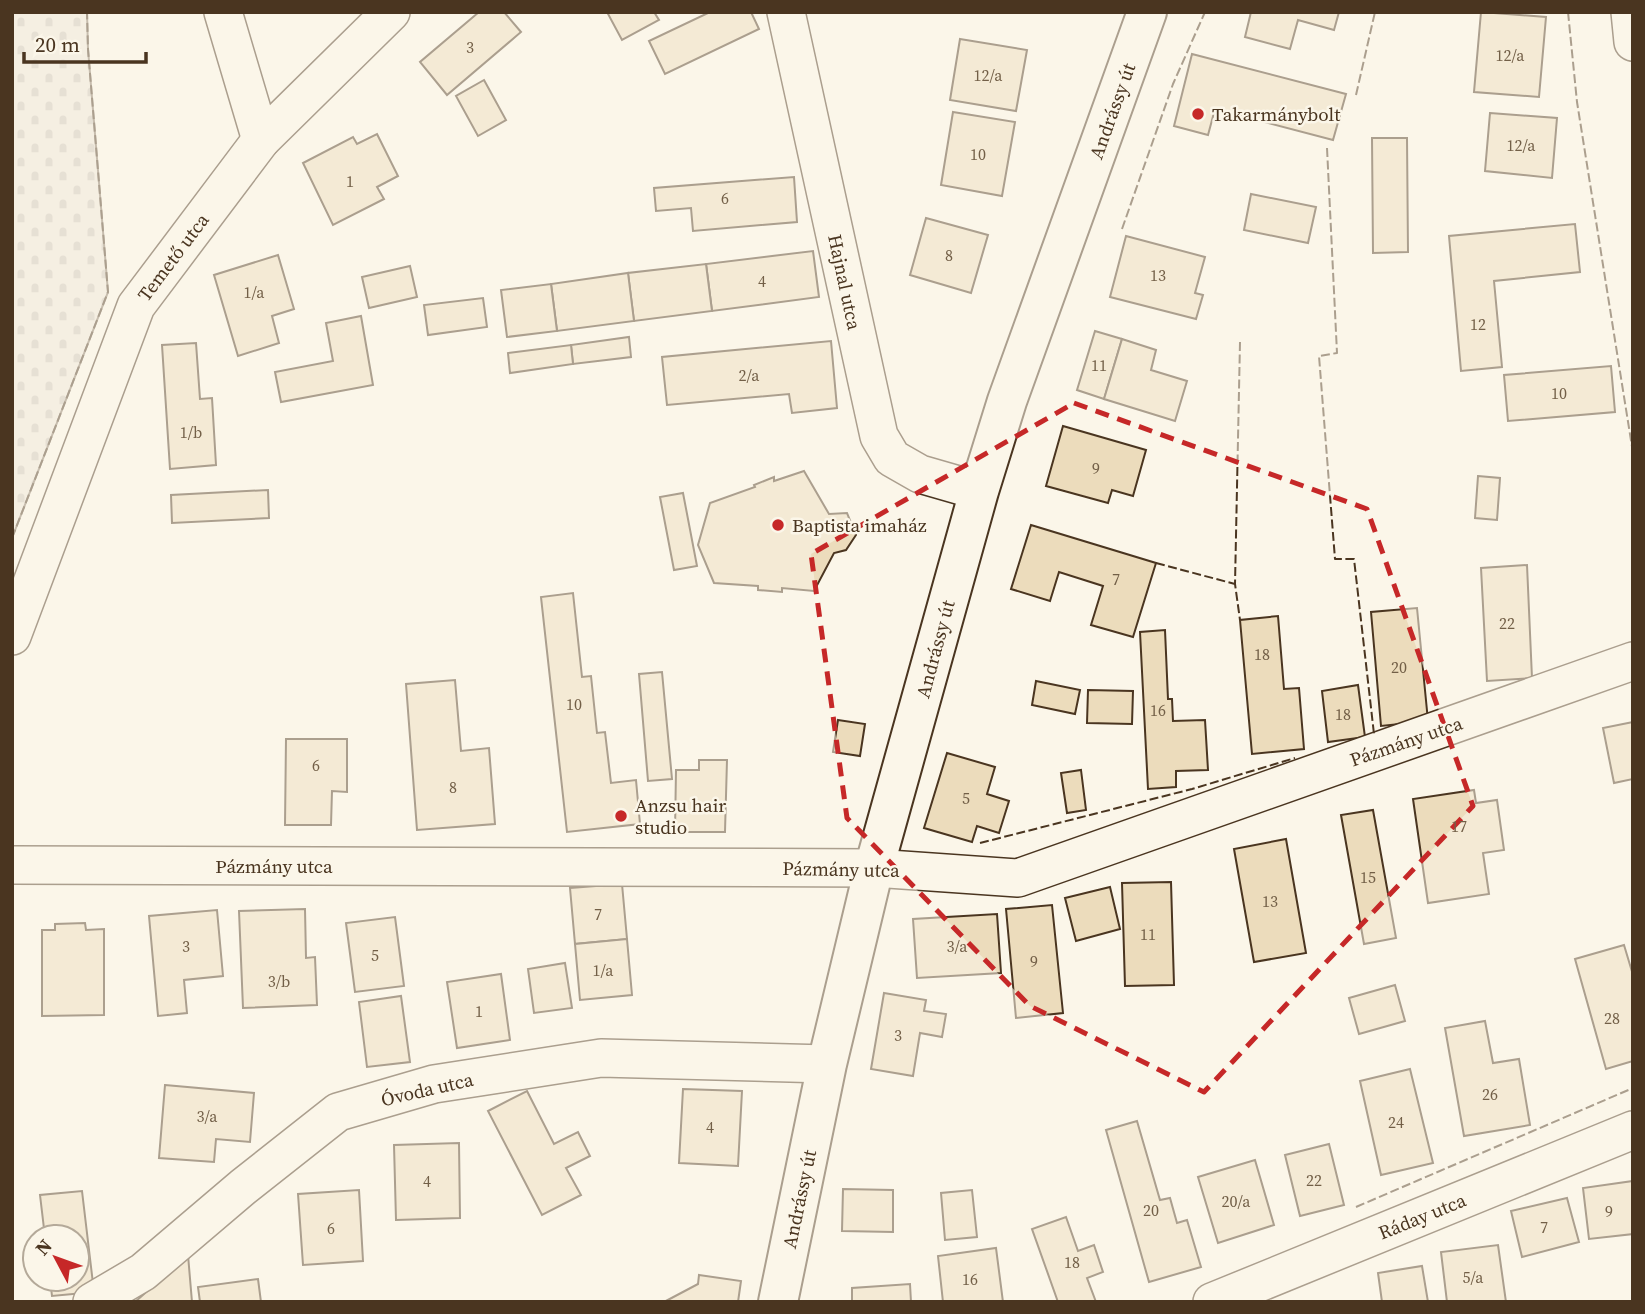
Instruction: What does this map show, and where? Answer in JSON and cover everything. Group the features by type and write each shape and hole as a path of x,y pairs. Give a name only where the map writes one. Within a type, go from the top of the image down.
{"main road":[{"name":"Andrássy út","path":"778,1302 827,1064 874,868 979,491 1007,401 1147,12"}],"street":[{"path":"223,12 261,140"},
{"name":"Temető utca","path":"12,636 136,306 261,140 391,12"},
{"name":"Hajnal utca","path":"786,12 878,436 892,458 920,474 979,491"},
{"path":"1630,12 1633,42"},
{"name":"Pázmány utca","path":"12,865 874,868 1018,878 1633,661"},
{"name":"Óvoda utca","path":"92,1302 143,1272 243,1187 338,1112 435,1084 601,1058 827,1064"},
{"name":"Ráday utca","path":"1212,1302 1633,1130"}],"highlighted area":[{"path":"1074,403 1367,509 1473,806 1204,1092 1030,1006 847,818 811,554"}],"green space":[{"path":"12,12 87,12 108,292 12,538"}],"building":[{"path":"479,12 504,12 521,32 447,95 420,62"},
{"path":"607,12 654,12 659,20 622,40"},
{"path":"710,12 751,12 759,29 665,74 649,41"},
{"path":"1251,12 1339,12 1334,30 1298,20 1290,49 1245,37"},
{"path":"1481,12 1546,17 1539,97 1474,92"},
{"path":"960,39 1027,50 1016,111 950,100"},
{"path":"1192,54 1346,94 1333,140 1215,109 1208,135 1174,126"},
{"path":"484,80 506,120 478,136 456,96"},
{"path":"953,112 1015,122 1002,196 941,185"},
{"path":"1490,113 1557,118 1552,178 1485,171"},
{"path":"377,134 398,176 377,187 384,199 333,225 303,163 353,137 357,144"},
{"path":"1372,138 1407,138 1408,252 1373,253"},
{"path":"794,177 797,222 693,231 691,208 656,211 654,188"},
{"path":"1251,194 1316,207 1308,243 1244,230"},
{"path":"926,218 988,235 971,293 910,275"},
{"path":"1575,224 1580,272 1494,281 1502,367 1461,371 1449,236"},
{"path":"1126,236 1205,257 1195,293 1203,295 1196,319 1110,297"},
{"path":"813,251 819,297 712,311 706,264"},
{"path":"278,255 294,309 272,316 279,343 238,356 214,275"},
{"path":"706,264 712,311 634,321 628,273"},
{"path":"410,266 417,297 369,308 362,277"},
{"path":"628,273 634,321 557,331 551,284"},
{"path":"551,284 557,331 507,337 501,290"},
{"path":"483,298 487,327 428,335 424,305"},
{"path":"361,316 373,385 281,402 275,372 333,361 326,323"},
{"path":"1095,331 1122,339 1104,399 1077,390"},
{"path":"629,337 631,357 573,364 571,345"},
{"path":"1122,339 1156,350 1151,370 1187,381 1175,421 1104,399"},
{"path":"831,341 837,408 792,413 789,394 667,405 662,357"},
{"path":"196,343 200,399 212,398 216,465 170,469 162,345"},
{"path":"571,345 573,364 510,373 508,353"},
{"path":"1611,366 1615,412 1508,421 1504,375"},
{"path":"1063,426 1146,450 1133,496 1112,490 1108,503 1046,486"},
{"name":"Baptista imaház","path":"804,471 829,514 847,513 856,535 846,550 834,553 814,591 782,588 782,592 758,590 758,586 714,583 698,545 710,503 755,487 754,485 774,477 774,481"},
{"path":"1478,476 1500,478 1497,520 1475,518"},
{"path":"268,490 269,518 172,523 171,495"},
{"path":"683,493 697,566 674,570 660,497"},
{"path":"1031,525 1156,563 1133,637 1091,625 1103,586 1059,572 1050,601 1011,589"},
{"path":"1527,565 1532,678 1487,681 1481,568"},
{"path":"573,593 582,677 591,676 597,733 605,732 611,783 636,780 640,824 567,832 541,597"},
{"path":"1417,608 1428,721 1381,726 1371,612"},
{"path":"1278,616 1284,689 1299,688 1304,749 1252,754 1240,620"},
{"path":"1165,630 1168,699 1172,699 1173,721 1205,720 1208,770 1176,771 1176,787 1148,789 1140,632"},
{"path":"662,672 672,779 648,781 639,674"},
{"path":"455,680 461,751 489,748 495,824 417,830 406,684"},
{"path":"1036,681 1080,690 1075,714 1032,705"},
{"path":"1358,685 1365,737 1328,742 1322,691"},
{"path":"1088,690 1133,691 1132,724 1087,723"},
{"path":"838,720 865,724 860,756 833,752"},
{"path":"1633,722 1633,779 1614,783 1603,728"},
{"path":"286,739 347,739 347,792 332,791 331,825 285,825"},
{"path":"947,753 995,767 987,794 1009,801 999,833 977,826 972,842 924,828"},
{"path":"699,760 727,760 725,832 675,832 676,770 699,770"},
{"path":"1081,770 1086,810 1067,813 1061,773"},
{"path":"1474,790 1476,803 1497,800 1504,850 1483,853 1489,894 1428,903 1413,799"},
{"path":"1373,810 1396,938 1364,944 1341,815"},
{"path":"1286,839 1306,953 1254,962 1234,849"},
{"path":"1171,882 1174,985 1125,986 1122,883"},
{"path":"622,884 627,939 575,944 570,888"},
{"path":"1110,887 1120,929 1076,941 1065,898"},
{"path":"1052,905 1063,1013 1016,1018 1006,909"},
{"path":"305,909 306,958 315,957 317,1005 243,1008 239,911"},
{"path":"217,910 223,976 184,980 187,1013 158,1016 149,916"},
{"path":"997,914 1001,973 917,978 913,919"},
{"path":"395,917 404,986 355,992 346,923"},
{"path":"85,923 86,930 104,929 104,1015 42,1016 42,930 55,930 55,924"},
{"path":"627,939 632,995 580,1000 575,944"},
{"path":"1624,945 1633,975 1633,1061 1606,1069 1575,959"},
{"path":"565,963 572,1008 534,1013 528,969"},
{"path":"501,974 510,1040 457,1048 447,982"},
{"path":"1395,985 1405,1021 1359,1034 1349,998"},
{"path":"884,993 926,1000 924,1011 946,1014 942,1037 920,1033 913,1076 871,1069"},
{"path":"401,996 410,1062 367,1067 359,1002"},
{"path":"1485,1021 1493,1063 1519,1059 1530,1125 1464,1136 1445,1028"},
{"path":"1410,1069 1433,1163 1381,1175 1360,1081"},
{"path":"165,1085 254,1093 250,1142 216,1139 214,1162 159,1158"},
{"path":"683,1089 742,1091 738,1166 679,1163"},
{"path":"527,1091 554,1144 578,1132 590,1156 566,1168 581,1195 542,1215 488,1111"},
{"path":"1137,1121 1160,1200 1170,1198 1177,1223 1187,1220 1201,1267 1149,1282 1106,1130"},
{"path":"459,1143 460,1218 396,1220 394,1145"},
{"path":"1329,1144 1344,1205 1300,1216 1285,1155"},
{"path":"1255,1160 1274,1225 1218,1243 1198,1177"},
{"path":"1633,1181 1633,1234 1589,1239 1583,1188"},
{"path":"843,1189 893,1190 893,1232 842,1231"},
{"path":"359,1190 363,1261 303,1265 298,1194"},
{"path":"972,1190 977,1237 945,1240 941,1193"},
{"path":"82,1191 86,1223 43,1223 40,1195"},
{"path":"1567,1198 1579,1242 1522,1257 1511,1211"},
{"path":"1066,1217 1078,1251 1094,1245 1103,1272 1087,1278 1096,1302 1058,1302 1032,1229"},
{"path":"1498,1245 1506,1302 1447,1302 1441,1252"},
{"path":"996,1248 1003,1302 943,1302 938,1256"},
{"path":"188,1255 192,1302 135,1302"},
{"path":"1422,1266 1428,1302 1382,1302 1378,1273"},
{"path":"91,1267 94,1292 91,1292"},
{"path":"699,1275 741,1281 738,1302 664,1302 698,1284"},
{"path":"258,1279 261,1302 200,1302 198,1287"},
{"path":"910,1284 911,1302 852,1302 852,1288"},
{"path":"52,1293 84,1293 52,1296"}],"fence":[{"path":"12,538 108,292 87,12"},
{"path":"1122,229 1173,84 1205,12"},
{"path":"1356,95 1375,12"},
{"path":"1568,12 1577,102 1633,453"},
{"path":"1327,148 1337,353 1319,356 1335,559 1354,559 1374,734"},
{"path":"1240,342 1235,584 1240,620"},
{"path":"1156,563 1235,584"},
{"path":"980,843 1192,789 1295,758"},
{"path":"1356,1207 1633,1088"}],"place":[{"name":"Takarmánybolt","path":"1198,114"},
{"name":"Baptista imaház","path":"778,525"},
{"name":"Anzsu hair studio","path":"621,816"}]}
